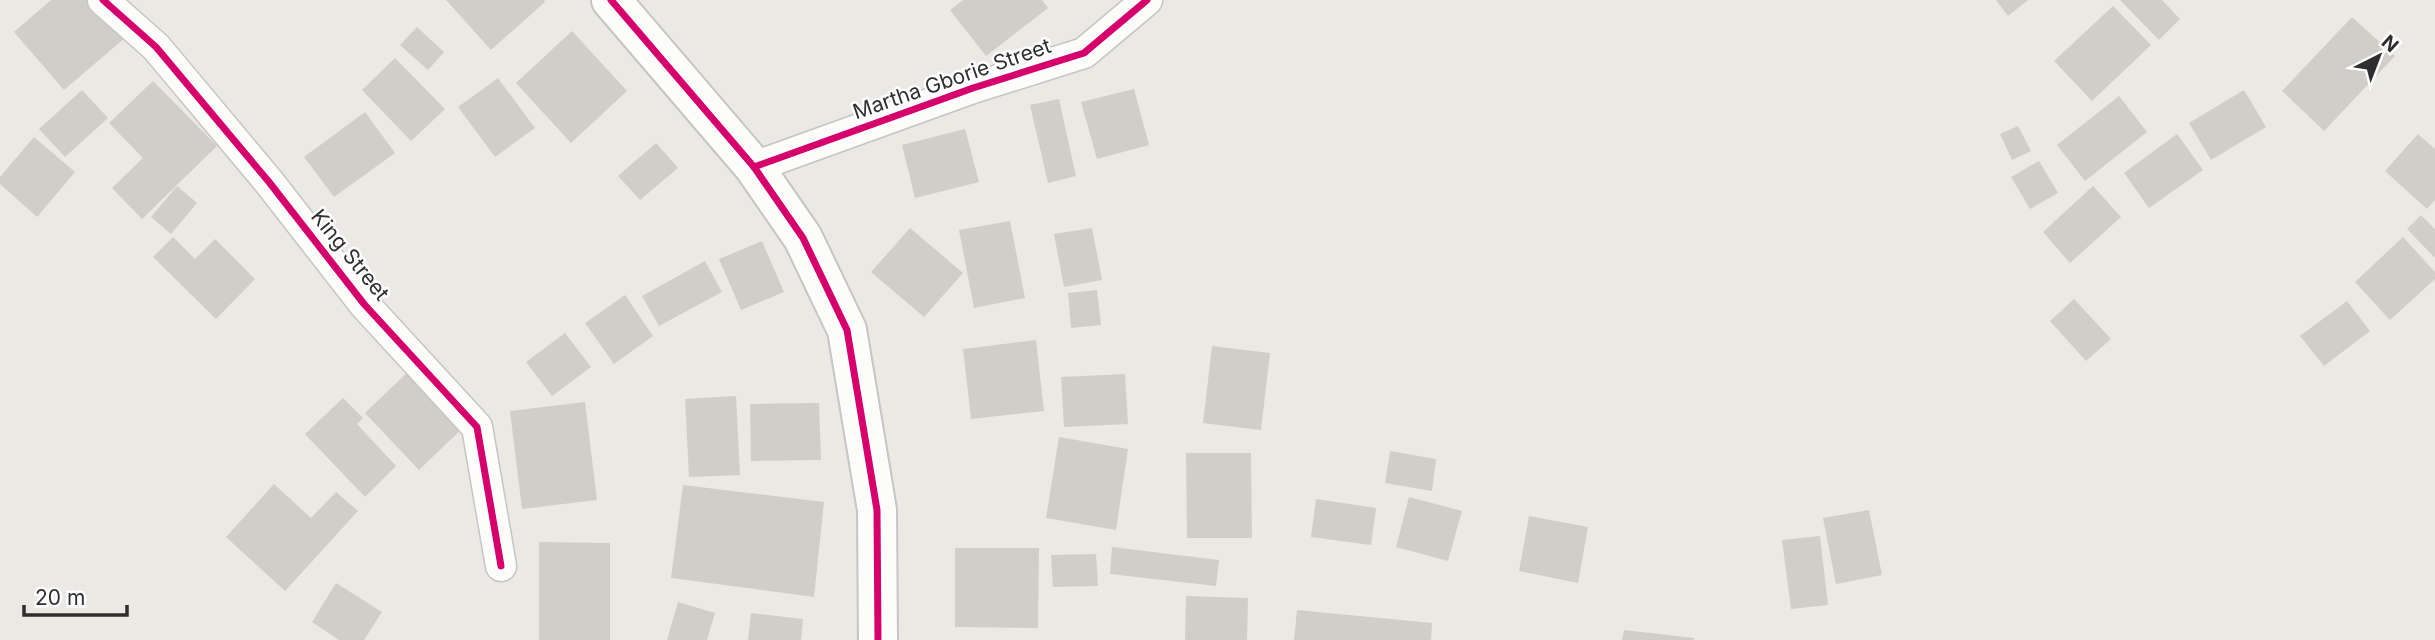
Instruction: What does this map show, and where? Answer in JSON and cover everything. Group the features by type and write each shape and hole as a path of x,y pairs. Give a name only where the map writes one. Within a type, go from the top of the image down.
{"street":[{"name":"King Street","path":"103,0 156,47 269,182 365,304 477,428 502,566"},
{"path":"611,0 754,167 803,238 847,330 877,510 878,640"},
{"name":"Martha Gborie Street","path":"754,167 973,88 1084,53 1147,0"}],"building":[{"path":"51,0 93,0 126,37 64,90 14,32"},
{"path":"446,0 544,0 545,2 491,50"},
{"path":"963,0 1042,0 1048,8 986,56 950,10"},
{"path":"1996,0 2028,0 2008,16"},
{"path":"2120,0 2162,0 2180,19 2159,40"},
{"path":"2113,6 2151,45 2092,101 2054,61"},
{"path":"2352,17 2395,56 2324,131 2282,91"},
{"path":"417,27 444,52 428,70 400,45"},
{"path":"572,31 627,91 571,143 516,83"},
{"path":"395,58 445,109 411,141 362,90"},
{"path":"498,78 535,128 495,157 458,107"},
{"path":"153,81 217,146 142,219 112,188 143,158 109,123"},
{"path":"1134,89 1149,145 1097,159 1081,102"},
{"path":"82,90 108,118 65,157 39,129"},
{"path":"2244,90 2266,127 2211,160 2189,123"},
{"path":"2119,96 2147,132 2085,181 2057,145"},
{"path":"1059,99 1076,176 1048,183 1030,105"},
{"path":"365,112 395,153 334,197 304,157"},
{"path":"2018,126 2031,151 2012,160 2000,134"},
{"path":"965,129 979,182 915,198 902,145"},
{"path":"2177,134 2203,170 2149,208 2124,173"},
{"path":"2418,134 2435,149 2435,200 2427,209 2385,171"},
{"path":"34,137 75,172 37,217 0,184 0,177"},
{"path":"656,143 678,168 640,200 618,176"},
{"path":"2039,161 2058,193 2030,209 2011,177"},
{"path":"177,186 197,203 171,234 151,217"},
{"path":"2093,186 2121,217 2070,263 2043,232"},
{"path":"2421,215 2435,229 2435,258 2407,229"},
{"path":"1010,221 1025,298 974,308 959,230"},
{"path":"910,228 963,273 924,317 871,272"},
{"path":"1092,228 1102,280 1064,287 1054,234"},
{"path":"173,237 195,259 215,239 255,279 216,319 153,257"},
{"path":"2403,237 2435,272 2435,279 2390,320 2355,282"},
{"path":"762,241 784,292 741,310 719,259"},
{"path":"705,261 722,292 659,326 642,296"},
{"path":"1097,290 1101,325 1071,328 1068,293"},
{"path":"625,295 653,336 614,364 585,323"},
{"path":"2074,299 2111,339 2086,361 2050,321"},
{"path":"2347,301 2370,331 2324,366 2300,336"},
{"path":"565,333 591,367 552,396 526,362"},
{"path":"1036,340 1044,411 971,419 963,349"},
{"path":"1212,346 1270,353 1261,430 1203,423"},
{"path":"414,366 468,423 419,470 365,413"},
{"path":"1125,374 1128,424 1064,427 1061,377"},
{"path":"736,396 740,475 689,477 685,399"},
{"path":"343,398 363,418 357,424 396,466 365,497 305,434"},
{"path":"585,402 597,500 522,509 510,411"},
{"path":"819,403 821,460 751,461 750,404"},
{"path":"1059,437 1128,449 1116,530 1046,518"},
{"path":"1390,451 1436,459 1432,491 1385,483"},
{"path":"1186,453 1251,453 1252,538 1187,538"},
{"path":"274,484 311,518 336,492 358,511 285,591 226,537"},
{"path":"683,485 824,502 814,597 671,578"},
{"path":"1409,497 1462,511 1448,561 1396,547"},
{"path":"1316,499 1376,508 1371,545 1311,537"},
{"path":"1869,510 1882,575 1836,584 1823,518"},
{"path":"1529,516 1588,527 1578,583 1519,571"},
{"path":"1820,536 1828,605 1791,609 1782,540"},
{"path":"539,542 610,543 610,640 539,640"},
{"path":"1112,547 1219,560 1216,586 1110,574"},
{"path":"955,548 1039,548 1038,628 955,627"},
{"path":"1096,554 1098,586 1053,587 1051,555"},
{"path":"336,583 382,612 364,640 339,640 312,622"},
{"path":"1186,596 1248,598 1247,640 1185,640"},
{"path":"678,602 715,613 707,640 667,640"},
{"path":"1297,610 1432,623 1431,640 1294,640"},
{"path":"751,613 803,619 801,640 748,640"},
{"path":"1624,630 1694,638 1694,640 1622,640"}],"cycle path":[{"path":"103,0 156,47 269,182 364,304 477,427 501,566"},
{"path":"611,0 754,167 803,238 847,330 877,510 878,640"},
{"path":"754,167 973,88 1084,53 1147,0"}]}
